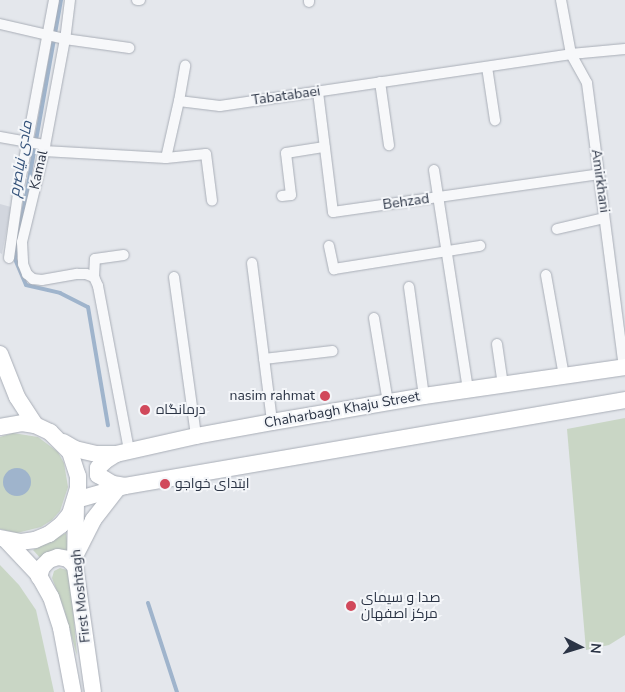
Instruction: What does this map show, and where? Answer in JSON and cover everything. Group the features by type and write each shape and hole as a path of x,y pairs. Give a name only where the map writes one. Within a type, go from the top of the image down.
{"main road":[{"path":"0,354 17,397 35,425"},
{"path":"0,364 0,388"},
{"name":"Chaharbagh Khaju Street","path":"35,425 50,432 63,442 91,452 123,452 196,436 424,396 625,367"},
{"path":"3,539 21,542 35,540 49,534 60,525 76,500 121,487 625,400"},
{"path":"0,427 22,423 35,425"},
{"name":"First Moshtagh","path":"63,442 70,452 77,470 75,561 93,692"},
{"path":"121,487 108,482 98,475 98,468 105,460 123,452"},
{"path":"40,577 42,567 49,560 58,558 75,561 92,520 121,487"},
{"name":"First Moshtagh","path":"3,539 40,577 51,597 57,614 73,692"}],"street":[{"path":"9,258 54,0"},
{"name":"Kamal","path":"70,0 65,39 44,148 22,242 23,264 26,274 33,279 42,280 77,274 94,277"},
{"name":"Amirkhani","path":"561,0 571,54 587,83 625,367"},
{"path":"0,24 48,36 129,48"},
{"name":"Tabatabaei","path":"179,102 220,106 571,54 625,49"},
{"path":"166,158 185,66"},
{"path":"487,67 495,120"},
{"path":"380,82 389,145"},
{"name":"Behzad","path":"318,92 333,212 599,174"},
{"path":"0,137 28,141 44,148 166,158 206,154 212,201"},
{"path":"282,196 291,195 286,153 325,147"},
{"path":"434,170 468,390"},
{"path":"556,229 604,218"},
{"path":"329,246 334,269 480,246"},
{"path":"123,452 98,286 94,277 95,259 124,255"},
{"path":"252,263 272,422"},
{"path":"546,275 564,376"},
{"path":"174,277 196,436"},
{"path":"409,287 424,396"},
{"path":"374,318 388,403"},
{"path":"497,344 503,385"},
{"path":"264,359 333,351"}],"shaded area":[{"path":"0,204 11,207 2,254 0,253"}],"green space":[{"path":"625,418 625,635 609,645 586,650 567,429"},
{"path":"13,433 38,437 58,452 64,463 68,487 60,511 52,520 41,527 17,533 0,529 0,437"},
{"path":"66,533 69,555 43,561 33,550"},
{"path":"0,565 19,585 36,610 54,692 0,692"},
{"path":"60,568 70,571 77,656 64,609 52,578 54,571"}],"water":[{"path":"17,468 27,472 31,482 27,492 17,496 7,492 3,482 7,472"}],"waterway":[{"name":"مادی نیاصرم","path":"61,0 15,259 26,285 60,293 88,307 108,425"},
{"name":"مادی نیاصرم","path":"148,603 177,692"}],"place":[{"name":"nasim rahmat","path":"325,396"},
{"name":"درمانگاه","path":"145,410"},
{"name":"ابتدای خواجو","path":"165,484"},
{"name":"صدا و سیمای مرکز اصفهان","path":"351,606"}]}
